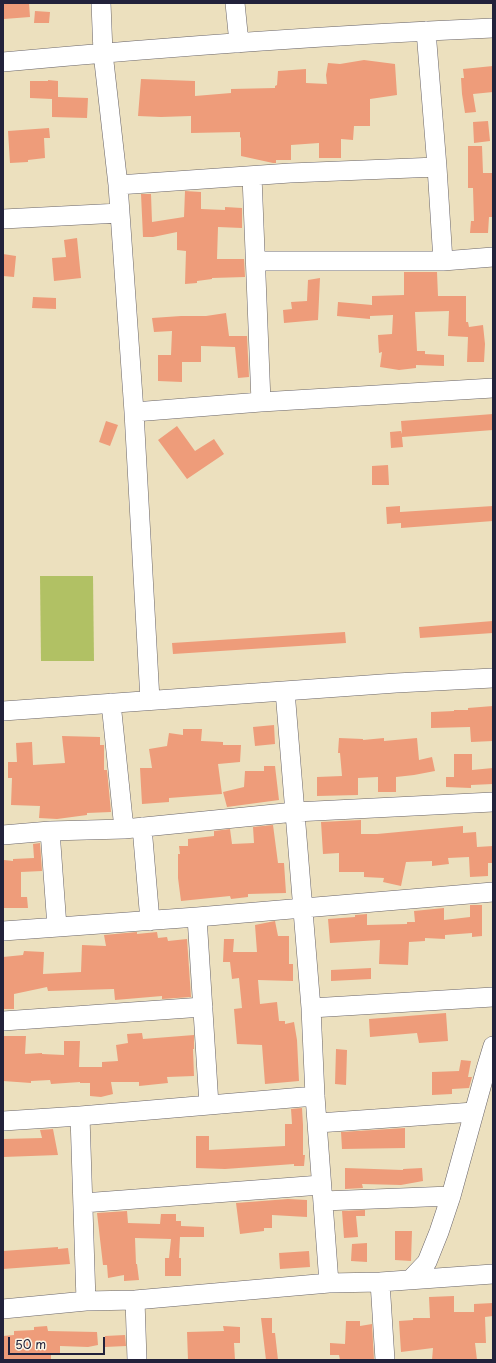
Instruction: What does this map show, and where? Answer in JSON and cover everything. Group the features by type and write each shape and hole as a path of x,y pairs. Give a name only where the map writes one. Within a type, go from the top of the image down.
{"street":[{"path":"101,3 104,53 118,185 134,412 150,700"},
{"path":"235,3 240,43"},
{"path":"3,62 240,43 493,28"},
{"path":"426,31 437,167 442,261"},
{"path":"118,185 290,173 437,167"},
{"path":"252,176 261,402"},
{"path":"3,219 120,213"},
{"path":"256,261 442,261 493,257"},
{"path":"134,412 261,402 493,388"},
{"path":"3,711 493,678"},
{"path":"285,692 311,1008 315,1096 329,1283"},
{"path":"111,703 124,829"},
{"path":"3,835 50,831 124,829 294,812 493,802"},
{"path":"142,827 150,921"},
{"path":"50,831 57,927"},
{"path":"3,931 150,921 493,892"},
{"path":"197,917 209,1105"},
{"path":"311,1008 493,997"},
{"path":"3,1021 203,1007"},
{"path":"410,1280 426,1262 439,1232 451,1196 474,1112 489,1068 493,1046"},
{"path":"3,1121 315,1096"},
{"path":"318,1123 474,1112"},
{"path":"80,1116 86,1301"},
{"path":"83,1203 322,1193 451,1196"},
{"path":"3,1308 86,1301 135,1300 329,1283 380,1282 493,1274"},
{"path":"380,1282 385,1360"},
{"path":"135,1300 137,1360"}],"green space":[{"path":"40,576 93,576 94,661 41,661"}],"building":[{"path":"3,3 29,3 30,17 4,19"},
{"path":"35,11 50,12 49,23 34,23"},
{"path":"364,60 395,64 397,95 370,99 370,126 354,126 353,140 341,139 341,158 319,158 319,143 291,145 291,160 276,160 276,163 273,163 241,156 240,132 191,133 191,116 138,116 141,79 195,81 195,96 231,93 231,89 275,88 277,85 278,71 306,69 306,83 327,84 326,75 328,63 340,64"},
{"path":"493,66 493,92 473,94 476,112 465,113 461,78 464,78 463,69"},
{"path":"30,81 58,81 58,97 88,98 87,118 52,117 52,99 30,98"},
{"path":"488,121 490,141 474,143 473,122"},
{"path":"49,128 50,138 44,138 45,158 28,160 28,162 10,163 8,131"},
{"path":"468,146 482,146 483,173 493,173 493,217 489,217 488,233 470,233 471,221 474,221 473,188 468,188"},
{"path":"185,191 201,192 201,209 225,210 225,207 242,208 242,228 218,227 217,259 244,259 245,277 212,278 197,281 197,283 185,284 186,251 177,250 177,232 153,237 143,237 141,194 151,194 152,222 184,217"},
{"path":"77,238 81,278 54,281 52,258 66,257 64,240"},
{"path":"3,254 16,256 14,277 3,276"},
{"path":"404,272 437,272 438,296 466,296 466,322 468,322 469,327 483,325 485,344 484,362 467,362 468,337 448,336 449,311 415,312 417,351 425,351 425,354 444,355 444,366 416,365 416,368 399,370 380,367 382,352 379,353 378,335 392,334 393,315 370,316 370,319 337,316 338,302 372,305 372,296 404,295"},
{"path":"320,278 318,320 284,323 283,310 292,309 291,302 307,301 308,280"},
{"path":"33,297 56,298 56,309 32,308"},
{"path":"226,313 229,336 247,336 249,377 238,378 235,347 201,346 201,362 182,362 182,382 158,381 158,355 171,355 172,331 154,332 152,318 206,316"},
{"path":"493,414 493,430 402,437 403,447 391,448 390,432 401,431 402,434 401,421"},
{"path":"106,421 118,425 110,446 99,442"},
{"path":"177,426 195,451 214,439 224,454 187,479 158,440"},
{"path":"388,465 389,485 372,485 372,466"},
{"path":"400,506 400,512 493,506 493,521 401,528 401,523 387,524 386,507"},
{"path":"493,621 493,633 420,638 419,627"},
{"path":"345,632 346,643 173,654 172,643"},
{"path":"493,706 493,741 471,742 470,727 431,728 431,712 468,710 468,708"},
{"path":"274,725 275,744 255,746 253,727"},
{"path":"183,729 202,729 201,741 223,742 223,745 241,745 240,762 218,764 222,794 169,798 169,802 142,804 140,768 152,768 149,749 167,746 169,733 183,735"},
{"path":"62,736 100,737 100,745 104,745 104,770 107,770 111,812 87,813 87,815 57,819 39,818 40,806 11,805 12,778 8,778 8,762 17,762 16,743 32,742 33,765 65,763"},
{"path":"339,738 363,740 384,738 384,741 417,738 419,760 432,757 435,771 396,777 396,792 378,792 378,777 358,778 358,795 317,796 317,777 342,776 340,753 338,753"},
{"path":"454,754 472,754 472,770 493,768 493,784 471,785 471,788 446,787 446,777 454,777"},
{"path":"264,766 275,766 279,800 227,807 223,792 244,787 245,771 264,771"},
{"path":"361,820 361,834 377,834 463,826 463,833 476,832 477,847 493,846 493,863 488,863 488,876 470,877 469,857 448,858 449,864 432,866 432,861 406,862 401,886 383,882 384,878 364,877 364,872 339,872 339,853 323,854 321,822"},
{"path":"273,825 278,863 284,863 286,893 248,894 248,897 231,899 230,896 181,901 178,878 178,854 180,854 179,846 188,846 188,839 214,836 214,831 230,829 232,844 254,843 253,827"},
{"path":"40,843 42,871 21,872 21,897 27,897 28,908 3,908 4,860 13,861 13,859 34,858 33,844"},
{"path":"470,905 482,905 482,936 472,937 472,933 445,935 445,939 425,938 425,941 409,942 408,965 379,964 380,940 330,943 328,919 355,917 355,915 367,914 367,925 407,924 407,922 415,922 414,911 444,908 444,920 470,917"},
{"path":"275,921 278,936 289,936 289,964 293,964 293,981 258,980 260,1004 277,1002 279,1021 285,1021 285,1024 294,1022 297,1040 299,1081 265,1084 262,1045 237,1044 234,1009 242,1008 239,978 232,979 230,962 223,962 224,939 234,939 233,952 257,952 255,925"},
{"path":"137,932 137,934 157,932 158,938 167,937 168,941 187,939 191,997 162,999 162,996 115,1000 114,989 48,991 47,987 14,994 14,1009 3,1009 3,957 23,955 24,951 44,952 43,974 81,972 82,945 106,946 104,935"},
{"path":"371,968 371,979 331,981 331,970"},
{"path":"446,1013 448,1041 419,1043 417,1033 370,1037 369,1019"},
{"path":"142,1033 143,1039 194,1035 194,1076 167,1077 168,1083 139,1086 139,1082 111,1082 113,1094 101,1097 90,1096 90,1083 80,1082 51,1084 50,1080 31,1081 31,1083 3,1081 3,1036 26,1036 25,1054 42,1053 64,1055 64,1041 80,1041 79,1067 102,1067 102,1062 118,1061 116,1045 128,1043 127,1034"},
{"path":"336,1049 347,1050 346,1085 335,1084"},
{"path":"461,1060 471,1061 468,1077 472,1077 469,1088 452,1089 452,1094 432,1095 432,1072 459,1071"},
{"path":"302,1108 303,1155 305,1155 304,1166 294,1166 294,1164 225,1169 196,1168 196,1136 209,1136 209,1150 285,1146 285,1124 292,1124 291,1109"},
{"path":"405,1128 405,1148 342,1149 341,1132"},
{"path":"53,1129 58,1155 3,1157 3,1139 42,1138 40,1130"},
{"path":"345,1168 403,1170 422,1168 423,1181 401,1185 362,1184 363,1188 345,1189"},
{"path":"288,1199 307,1200 307,1217 272,1215 272,1228 264,1228 264,1231 240,1234 236,1203"},
{"path":"365,1210 365,1216 356,1216 358,1237 344,1238 342,1211"},
{"path":"127,1211 128,1223 160,1224 161,1214 176,1214 176,1221 181,1221 181,1226 204,1227 204,1237 180,1237 179,1258 181,1258 181,1276 165,1276 165,1258 169,1258 171,1239 135,1238 136,1264 139,1280 124,1281 124,1275 108,1278 107,1265 103,1265 97,1213"},
{"path":"395,1231 412,1231 411,1261 395,1260"},
{"path":"367,1243 367,1262 351,1261 352,1244"},
{"path":"58,1247 58,1249 68,1248 70,1264 3,1269 3,1251"},
{"path":"309,1251 310,1267 280,1269 279,1253"},
{"path":"454,1296 454,1312 474,1312 474,1304 493,1303 493,1316 485,1317 486,1343 475,1343 477,1360 432,1360 433,1348 401,1352 399,1321 413,1320 413,1318 430,1318 429,1297"},
{"path":"261,1318 272,1318 272,1333 275,1333 278,1360 266,1360"},
{"path":"346,1321 360,1321 360,1326 372,1324 374,1360 340,1360 339,1355 330,1355 330,1343 345,1344"},
{"path":"47,1326 48,1331 97,1332 98,1345 88,1347 60,1346 60,1354 51,1354 51,1360 3,1360 3,1336 14,1335 14,1331 34,1330 34,1327"},
{"path":"223,1326 240,1327 240,1343 234,1343 235,1360 188,1360 187,1332 224,1331"},
{"path":"125,1335 126,1346 105,1347 105,1336"}]}
